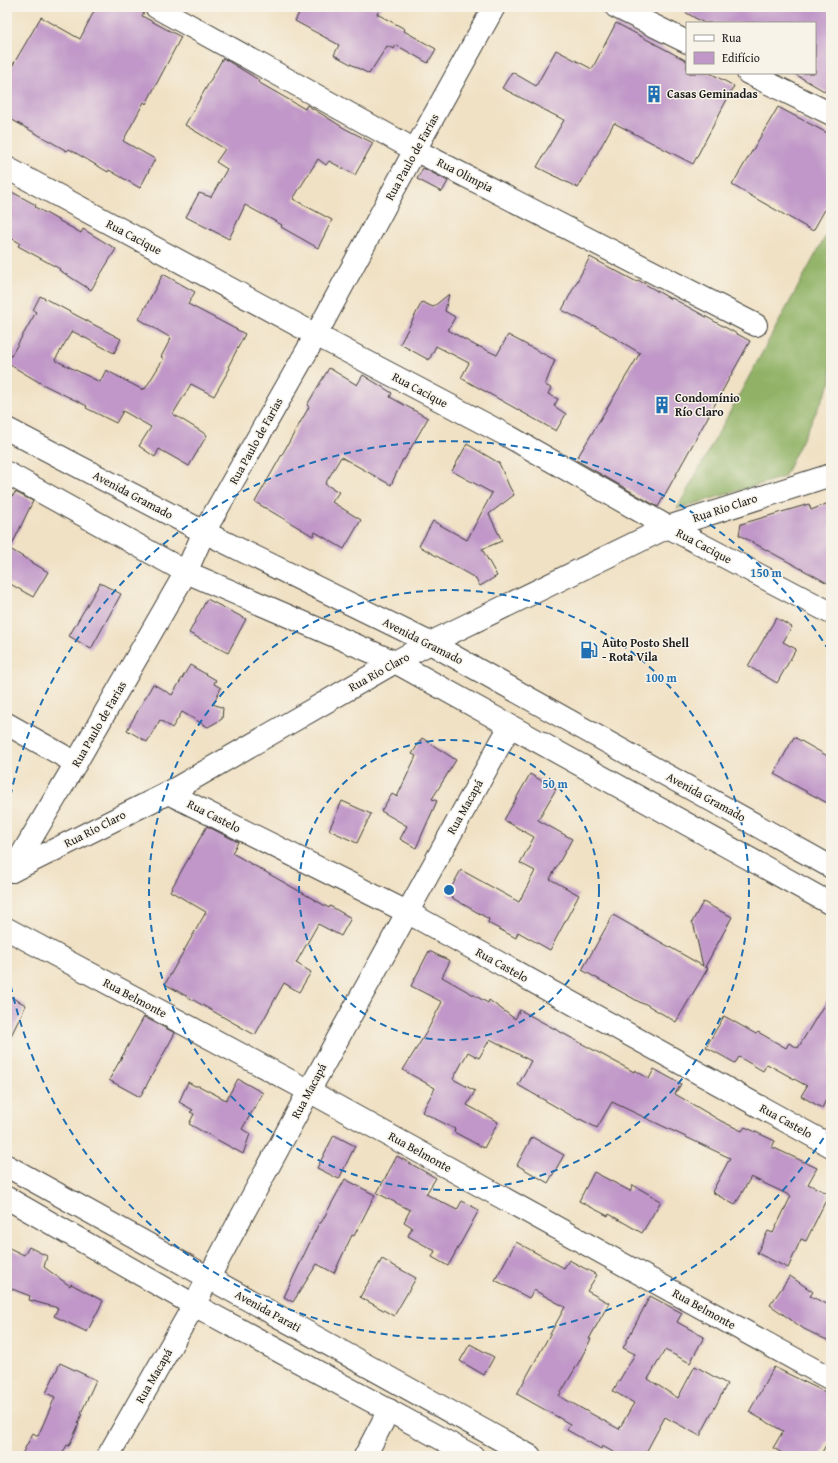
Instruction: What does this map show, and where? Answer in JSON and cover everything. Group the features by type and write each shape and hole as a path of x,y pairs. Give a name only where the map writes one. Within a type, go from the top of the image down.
{"street":[{"name":"Rua Olimpia","path":"156,7 415,150 756,325"},
{"name":"Rua Paulo de Farias","path":"9,872 76,763 186,572 204,532 316,335 415,150 494,7"},
{"path":"616,7 686,42"},
{"path":"750,74 831,114"},
{"name":"Rua Cacique","path":"7,168 316,335 508,436 668,527 831,614"},
{"name":"Avenida Gramado","path":"9,434 430,644 831,867"},
{"path":"7,473 186,572 395,662 831,904"},
{"name":"Rua Rio Claro","path":"9,872 168,793 395,662 668,527 831,475"},
{"path":"7,724 76,763"},
{"name":"Rua Macapá","path":"108,1456 209,1278 309,1091 510,726"},
{"name":"Rua Castelo","path":"168,793 407,912 831,1146"},
{"name":"Rua Belmonte","path":"7,929 309,1091 831,1379"},
{"name":"Avenida Parati","path":"7,1166 530,1456"},
{"path":"7,1198 194,1305 473,1456"},
{"path":"365,1456 389,1410"}],"green space":[{"path":"831,226 831,382 784,477 677,509"}],"building":[{"path":"96,7 134,7 144,12 142,16 181,37 146,104 144,102 123,141 155,159 140,188 109,170 108,172 69,149 67,151 7,117 7,75 41,17 80,39"},
{"path":"302,7 381,7 377,14 405,29 404,31 436,49 428,63 396,45 394,49 387,46 369,74 334,55 339,45 295,21"},
{"path":"676,7 831,7 831,95 795,74 816,74 816,22 702,22"},
{"name":"Casas Geminadas","path":"616,23 686,60 686,74 712,74 734,86 693,164 614,123 578,188 537,167 564,120 502,88 512,72 536,86 556,50 592,69"},
{"path":"223,58 259,80 258,82 305,109 307,105 344,128 373,143 355,175 329,161 326,165 318,159 293,199 332,220 318,248 281,227 282,225 245,205 229,239 186,217 199,193 211,197 227,169 216,162 225,149 185,125"},
{"path":"778,107 831,135 831,199 813,231 732,185"},
{"path":"423,168 448,181 442,192 417,179"},
{"path":"12,192 81,233 83,229 116,249 91,290 59,270 60,269 18,246 20,243 7,236 7,201"},
{"name":"Condomínio Río Claro","path":"590,257 637,282 638,280 750,341 658,507 576,460 640,353 593,325 562,310"},
{"path":"163,274 195,292 188,304 245,334 228,367 230,368 214,396 191,384 173,414 207,435 189,466 159,449 155,457 139,446 151,427 123,411 116,423 86,408 87,406 42,384 7,363 36,312 33,310 40,296 121,339 114,353 72,331 55,360 100,382 106,370 143,390 144,388 145,389 164,358 161,357 171,338 139,319"},
{"path":"449,294 445,311 455,317 448,330 478,347 497,355 508,335 555,360 545,385 551,388 548,394 558,399 554,406 566,414 556,431 461,378 469,363 436,346 429,360 400,344 422,302 433,307"},
{"path":"329,368 357,385 363,375 392,393 390,397 428,418 404,460 403,459 391,485 341,457 325,484 339,492 332,502 361,520 344,549 315,532 313,536 255,502 309,407 307,405"},
{"path":"467,444 499,463 514,495 489,514 502,541 482,549 497,576 480,586 475,578 419,546 433,521 467,540 492,493 452,471"},
{"path":"15,492 33,501 10,549 48,572 33,597 7,582 7,493 13,496"},
{"path":"831,502 831,585 739,535 741,524 809,504 811,510"},
{"path":"100,583 121,594 91,649 69,636"},
{"path":"207,599 246,619 228,653 189,633"},
{"path":"776,618 792,627 783,642 796,649 777,683 748,666"},
{"path":"190,665 216,680 214,684 221,688 213,704 223,708 222,719 208,727 182,712 172,728 160,720 147,742 127,730 153,684 172,695"},
{"path":"794,737 831,758 831,805 774,774"},
{"path":"422,738 456,760 432,799 437,801 416,848 400,839 407,826 381,811 392,794 397,797 416,756 412,754"},
{"path":"530,774 556,789 538,820 572,839 550,879 579,895 550,950 518,932 516,938 488,923 489,919 447,895 461,870 519,902 535,871 520,863 534,837 504,820"},
{"path":"342,801 371,814 357,843 329,830"},
{"path":"207,826 238,842 232,853 329,908 330,906 351,918 341,936 318,924 296,963 311,972 299,992 284,983 255,1035 165,984 206,912 170,891"},
{"path":"703,902 732,917 705,967 708,968 676,1022 582,970 613,915 703,966 692,922"},
{"path":"429,951 450,961 442,977 488,1003 489,1000 515,1019 520,1010 634,1072 635,1070 649,1079 654,1069 681,1084 675,1094 721,1121 742,1131 745,1127 775,1141 772,1147 817,1168 808,1184 829,1194 806,1241 801,1239 788,1268 757,1253 768,1231 773,1233 791,1196 751,1177 735,1205 712,1192 730,1158 612,1102 597,1128 580,1119 579,1120 518,1085 531,1061 490,1039 479,1058 468,1052 453,1079 475,1091 467,1105 498,1122 484,1148 454,1132 455,1129 422,1112 435,1088 403,1070 426,1033 442,1002 411,986"},
{"path":"831,993 831,1090 822,1108 801,1096 807,1086 767,1064 763,1071 739,1057 735,1063 706,1047 724,1016 756,1034 758,1032 786,1048 789,1043 798,1048"},
{"path":"7,995 26,1005 7,1044"},
{"path":"144,1017 175,1033 140,1097 109,1080"},
{"path":"238,1079 263,1093 242,1129 250,1134 243,1154 189,1124 194,1114 190,1112 193,1110 179,1102 188,1082 226,1100"},
{"path":"334,1135 355,1146 339,1179 317,1168"},
{"path":"532,1137 564,1155 548,1183 517,1165"},
{"path":"397,1156 436,1178 426,1194 457,1210 462,1201 479,1210 448,1266 432,1257 435,1251 408,1236 412,1227 404,1222 410,1210 377,1193"},
{"path":"594,1172 630,1191 633,1185 661,1201 642,1233 609,1214 608,1216 579,1201"},
{"path":"345,1179 375,1195 354,1236 352,1235 334,1273 317,1264 293,1302 284,1297 319,1223 321,1223"},
{"path":"516,1242 564,1268 569,1260 597,1275 587,1291 609,1303 589,1339 591,1339 579,1362 559,1396 619,1429 634,1403 613,1391 635,1354 623,1348 650,1296 682,1313 677,1322 704,1337 690,1363 665,1350 648,1379 678,1398 695,1366 727,1384 700,1436 665,1417 644,1456 621,1456 602,1446 601,1449 567,1430 570,1424 517,1394 565,1307 534,1290 529,1298 495,1280"},
{"path":"7,1247 24,1255 29,1247 47,1256 44,1267 70,1286 71,1284 103,1301 87,1332 54,1316 58,1308 29,1300 30,1296 7,1287"},
{"path":"382,1259 416,1278 394,1316 360,1297"},
{"path":"790,1276 813,1292 810,1296 831,1306 831,1342 804,1329 770,1305"},
{"path":"470,1344 494,1357 484,1375 460,1361"},
{"path":"60,1363 96,1380 81,1413 79,1424 69,1446 67,1445 61,1456 21,1456 33,1433 38,1436 55,1397 46,1393"},
{"path":"774,1367 831,1395 831,1436 820,1456 788,1456 773,1448 783,1431 749,1412"}],"place":[{"name":"Casas Geminadas","path":"654,94"},
{"name":"Condomínio Río Claro","path":"662,405"},
{"name":"Auto Posto Shell - Rota Vila","path":"589,650"}]}
